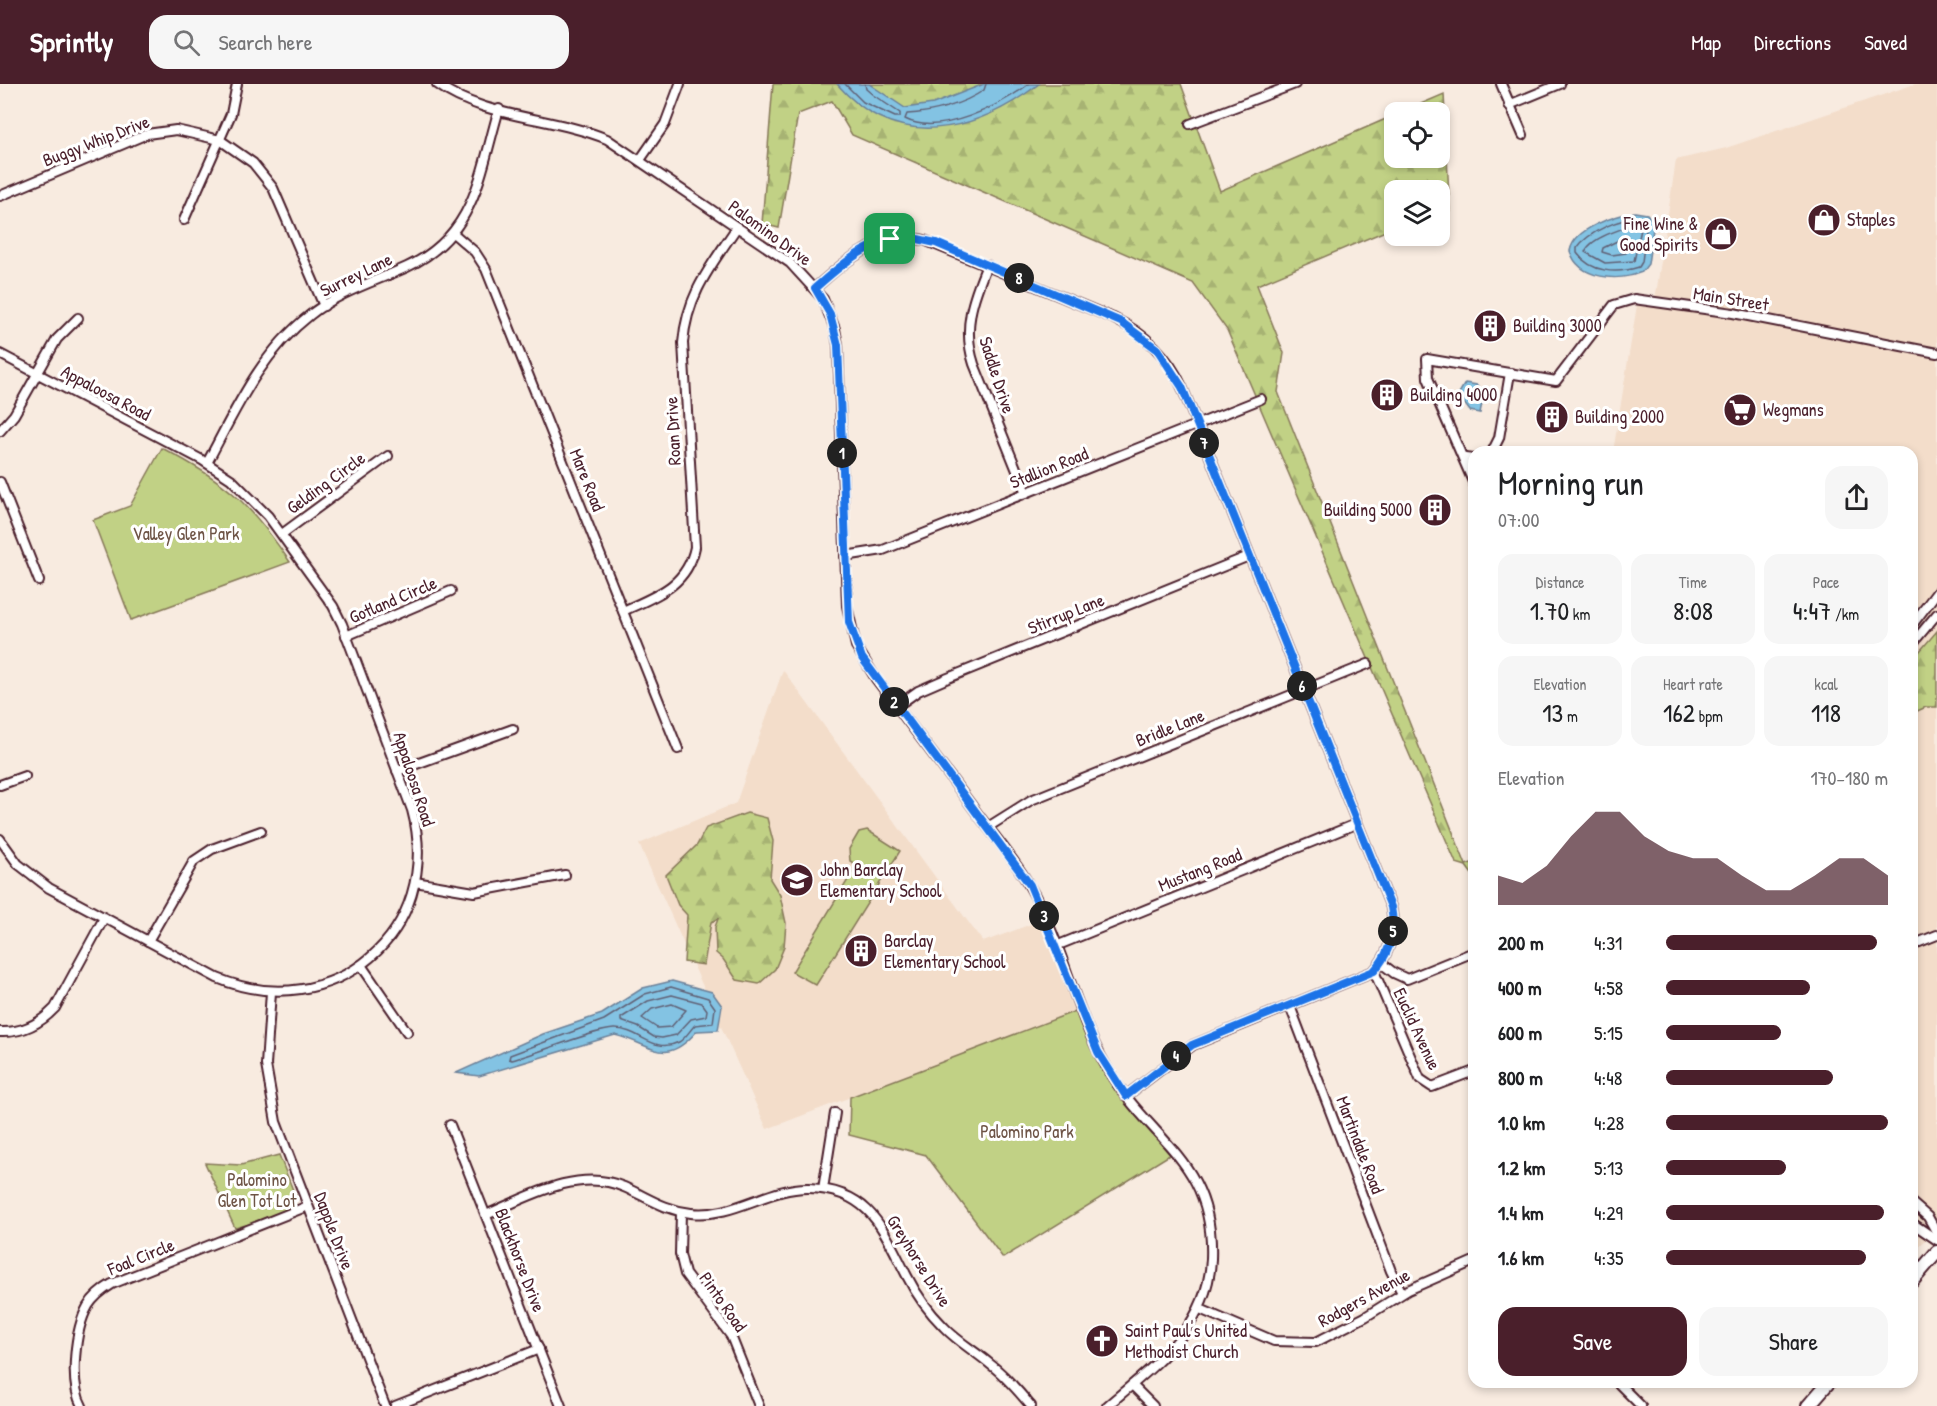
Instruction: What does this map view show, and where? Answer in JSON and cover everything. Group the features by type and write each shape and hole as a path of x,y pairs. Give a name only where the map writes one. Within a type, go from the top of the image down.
{"highway":[{"path":"1918,1274 1937,1252"},
{"path":"1808,1406 1824,1388"}],"street":[{"path":"184,220 233,107 237,84"},
{"name":"Palomino Drive","path":"437,84 458,96 499,109 589,131 607,139 790,263 815,288 830,314 838,345 847,606 853,638 862,658 1030,885 1098,1052 1126,1096 1180,1155 1195,1179 1205,1202 1210,1232 1211,1262 1200,1309 1173,1348 1107,1406"},
{"path":"640,160 668,117 680,84"},
{"path":"1190,124 1295,84"},
{"path":"1501,84 1523,135"},
{"path":"1509,105 1560,84"},
{"name":"Surrey Lane","path":"207,463 259,368 290,332 324,306 355,289 417,262 453,233 466,215 477,191 499,109"},
{"name":"Buggy Whip Drive","path":"0,196 147,134 176,130 220,140 254,163 273,188 324,306"},
{"name":"Roan Drive","path":"623,611 672,587 681,579 693,556 695,547 683,343 685,326 698,285 737,227"},
{"name":"Mare Road","path":"453,233 475,252 486,269 678,749"},
{"path":"815,288 859,252 890,239 924,240 1113,318 1137,331 1169,363 1182,387 1393,916 1392,938 1383,959"},
{"name":"Saddle Drive","path":"987,265 971,304 968,342 974,364 1026,494"},
{"name":"Main Street","path":"1510,373 1556,381 1610,309 1628,300 1733,314 1937,353"},
{"path":"0,431 14,415 64,330 78,318"},
{"name":"Appaloosa Road","path":"0,354 207,463 244,491 282,534 333,606 346,636 412,810 417,840 415,882 408,905 394,931 361,965 334,981 312,988 271,992 245,988 217,978 36,880 18,864 0,839"},
{"path":"1468,467 1428,378 1427,359 1510,373 1499,438 1495,446"},
{"name":"Stallion Road","path":"845,556 883,550 1261,399"},
{"name":"Gelding Circle","path":"282,534 388,456"},
{"path":"0,482 39,581"},
{"name":"Stirrup Lane","path":"897,706 918,691 948,678 1249,556"},
{"name":"Gotland Circle","path":"346,636 451,591"},
{"path":"1918,617 1937,592"},
{"path":"1918,637 1937,614"},
{"name":"Bridle Lane","path":"988,827 1031,800 1368,664"},
{"path":"397,771 513,729"},
{"path":"0,785 26,776"},
{"name":"Mustang Road","path":"1056,946 1356,824"},
{"path":"148,941 194,861 212,849 261,831"},
{"path":"415,882 474,892 565,874"},
{"path":"0,1032 28,1028 46,1017 55,1008 104,918"},
{"path":"1918,943 1937,935"},
{"name":"Euclid Avenue","path":"1126,1096 1192,1045 1374,971 1383,959 1394,973 1407,979 1468,954"},
{"path":"361,965 406,1032"},
{"name":"Euclid Avenue","path":"1374,971 1420,1079 1432,1087 1468,1073"},
{"name":"Dapple Drive","path":"271,992 266,1051 269,1093 278,1129 385,1406"},
{"name":"Martindale Road","path":"1290,1006 1391,1271 1402,1293"},
{"path":"823,1189 835,1113"},
{"name":"Blackhorse Drive","path":"450,1125 561,1406"},
{"name":"Greyhorse Drive","path":"486,1215 566,1183 589,1180 623,1186 657,1205 681,1212 713,1213 729,1210 782,1191 823,1189 849,1198 875,1218 887,1233 912,1285 937,1320 953,1336 1001,1372 1031,1406"},
{"name":"Foal Circle","path":"82,1406 74,1382 82,1323 87,1308 102,1290 111,1284 308,1206"},
{"path":"1918,1208 1928,1217 1937,1233"},
{"name":"Pinto Road","path":"681,1212 680,1254 685,1274 731,1336 759,1406"},
{"path":"1918,1226 1937,1240"},
{"name":"Rodgers Avenue","path":"1200,1309 1258,1336 1283,1343 1328,1338 1402,1293 1468,1264"},
{"path":"395,1406 539,1349"},
{"path":"1132,1385 1153,1406"},
{"path":"1623,1388 1641,1406"}],"shaded area":[{"path":"1915,84 1937,84 1937,1227 1918,1248 1918,446 1614,446 1637,305 1653,307 1676,160 1726,148"},
{"name":"John Barclay Elementary School","path":"783,670 983,942 1045,919 1081,1009 767,1129 639,844 736,803"}],"green space":[{"path":"773,84 1181,84 1220,191 1384,120 1384,168 1448,168 1448,180 1384,180 1384,232 1257,285 1284,353 1278,392 1468,869 1456,863 1227,330 1193,283 852,135 832,101 798,114 779,228 762,224"},
{"path":"1444,94 1444,102 1425,102"},
{"name":"Valley Glen Park","path":"162,448 204,472 235,495 262,524 290,562 131,620 93,520 130,506"},
{"path":"1937,631 1937,707 1926,707 1918,711 1918,653"},
{"path":"747,813 767,818 773,841 770,879 780,895 786,923 784,947 775,969 759,984 737,980 723,959 716,953 715,927 718,919 711,922 704,965 684,962 687,915 678,905 666,875 697,845 706,828"},
{"path":"867,830 900,851 816,985 792,972 857,865 850,861 849,849 859,832"},
{"name":"Palomino Park","path":"1081,1009 1106,1066 1176,1151 1003,1258 926,1155 849,1135 850,1097"},
{"name":"Palomino Glen Tot Lot","path":"279,1155 295,1195 292,1202 287,1209 271,1218 235,1228 205,1163 241,1165"}],"water":[{"path":"837,84 869,84 905,108 933,104 984,84 1039,84 989,114 963,123 936,128 910,127 884,120 860,106"},
{"path":"1635,212 1647,214 1654,222 1648,264 1642,272 1622,277 1601,276 1582,268 1575,261 1570,251 1579,236 1596,224"},
{"path":"1465,383 1477,385 1484,393 1480,413 1470,411 1458,395"},
{"path":"672,981 712,992 722,1006 718,1030 697,1031 676,1049 667,1051 658,1051 615,1035 479,1076 456,1073 543,1034 602,1014 643,988"}],"place":[{"name":"Staples","path":"1824,220"},
{"name":"Fine Wine & Good Spirits","path":"1721,234"},
{"name":"Building 3000","path":"1490,326"},
{"name":"Building 4000","path":"1387,395"},
{"name":"Wegmans","path":"1740,410"},
{"name":"Building 2000","path":"1552,417"},
{"name":"Building 5000","path":"1435,510"},
{"name":"John Barclay Elementary School","path":"797,880"},
{"name":"Barclay Elementary School","path":"861,951"},
{"name":"Saint Paul's United Methodist Church","path":"1102,1341"}],"route":[{"path":"902,237 936,243 1113,318 1137,331 1169,363 1182,387 1391,907 1393,929 1388,951 1381,963 1367,976 1192,1045 1126,1096 1098,1052 1042,909 1030,885 876,679 862,658 853,638 847,606 838,345 830,314 815,288 859,252 890,239 902,237"}]}
